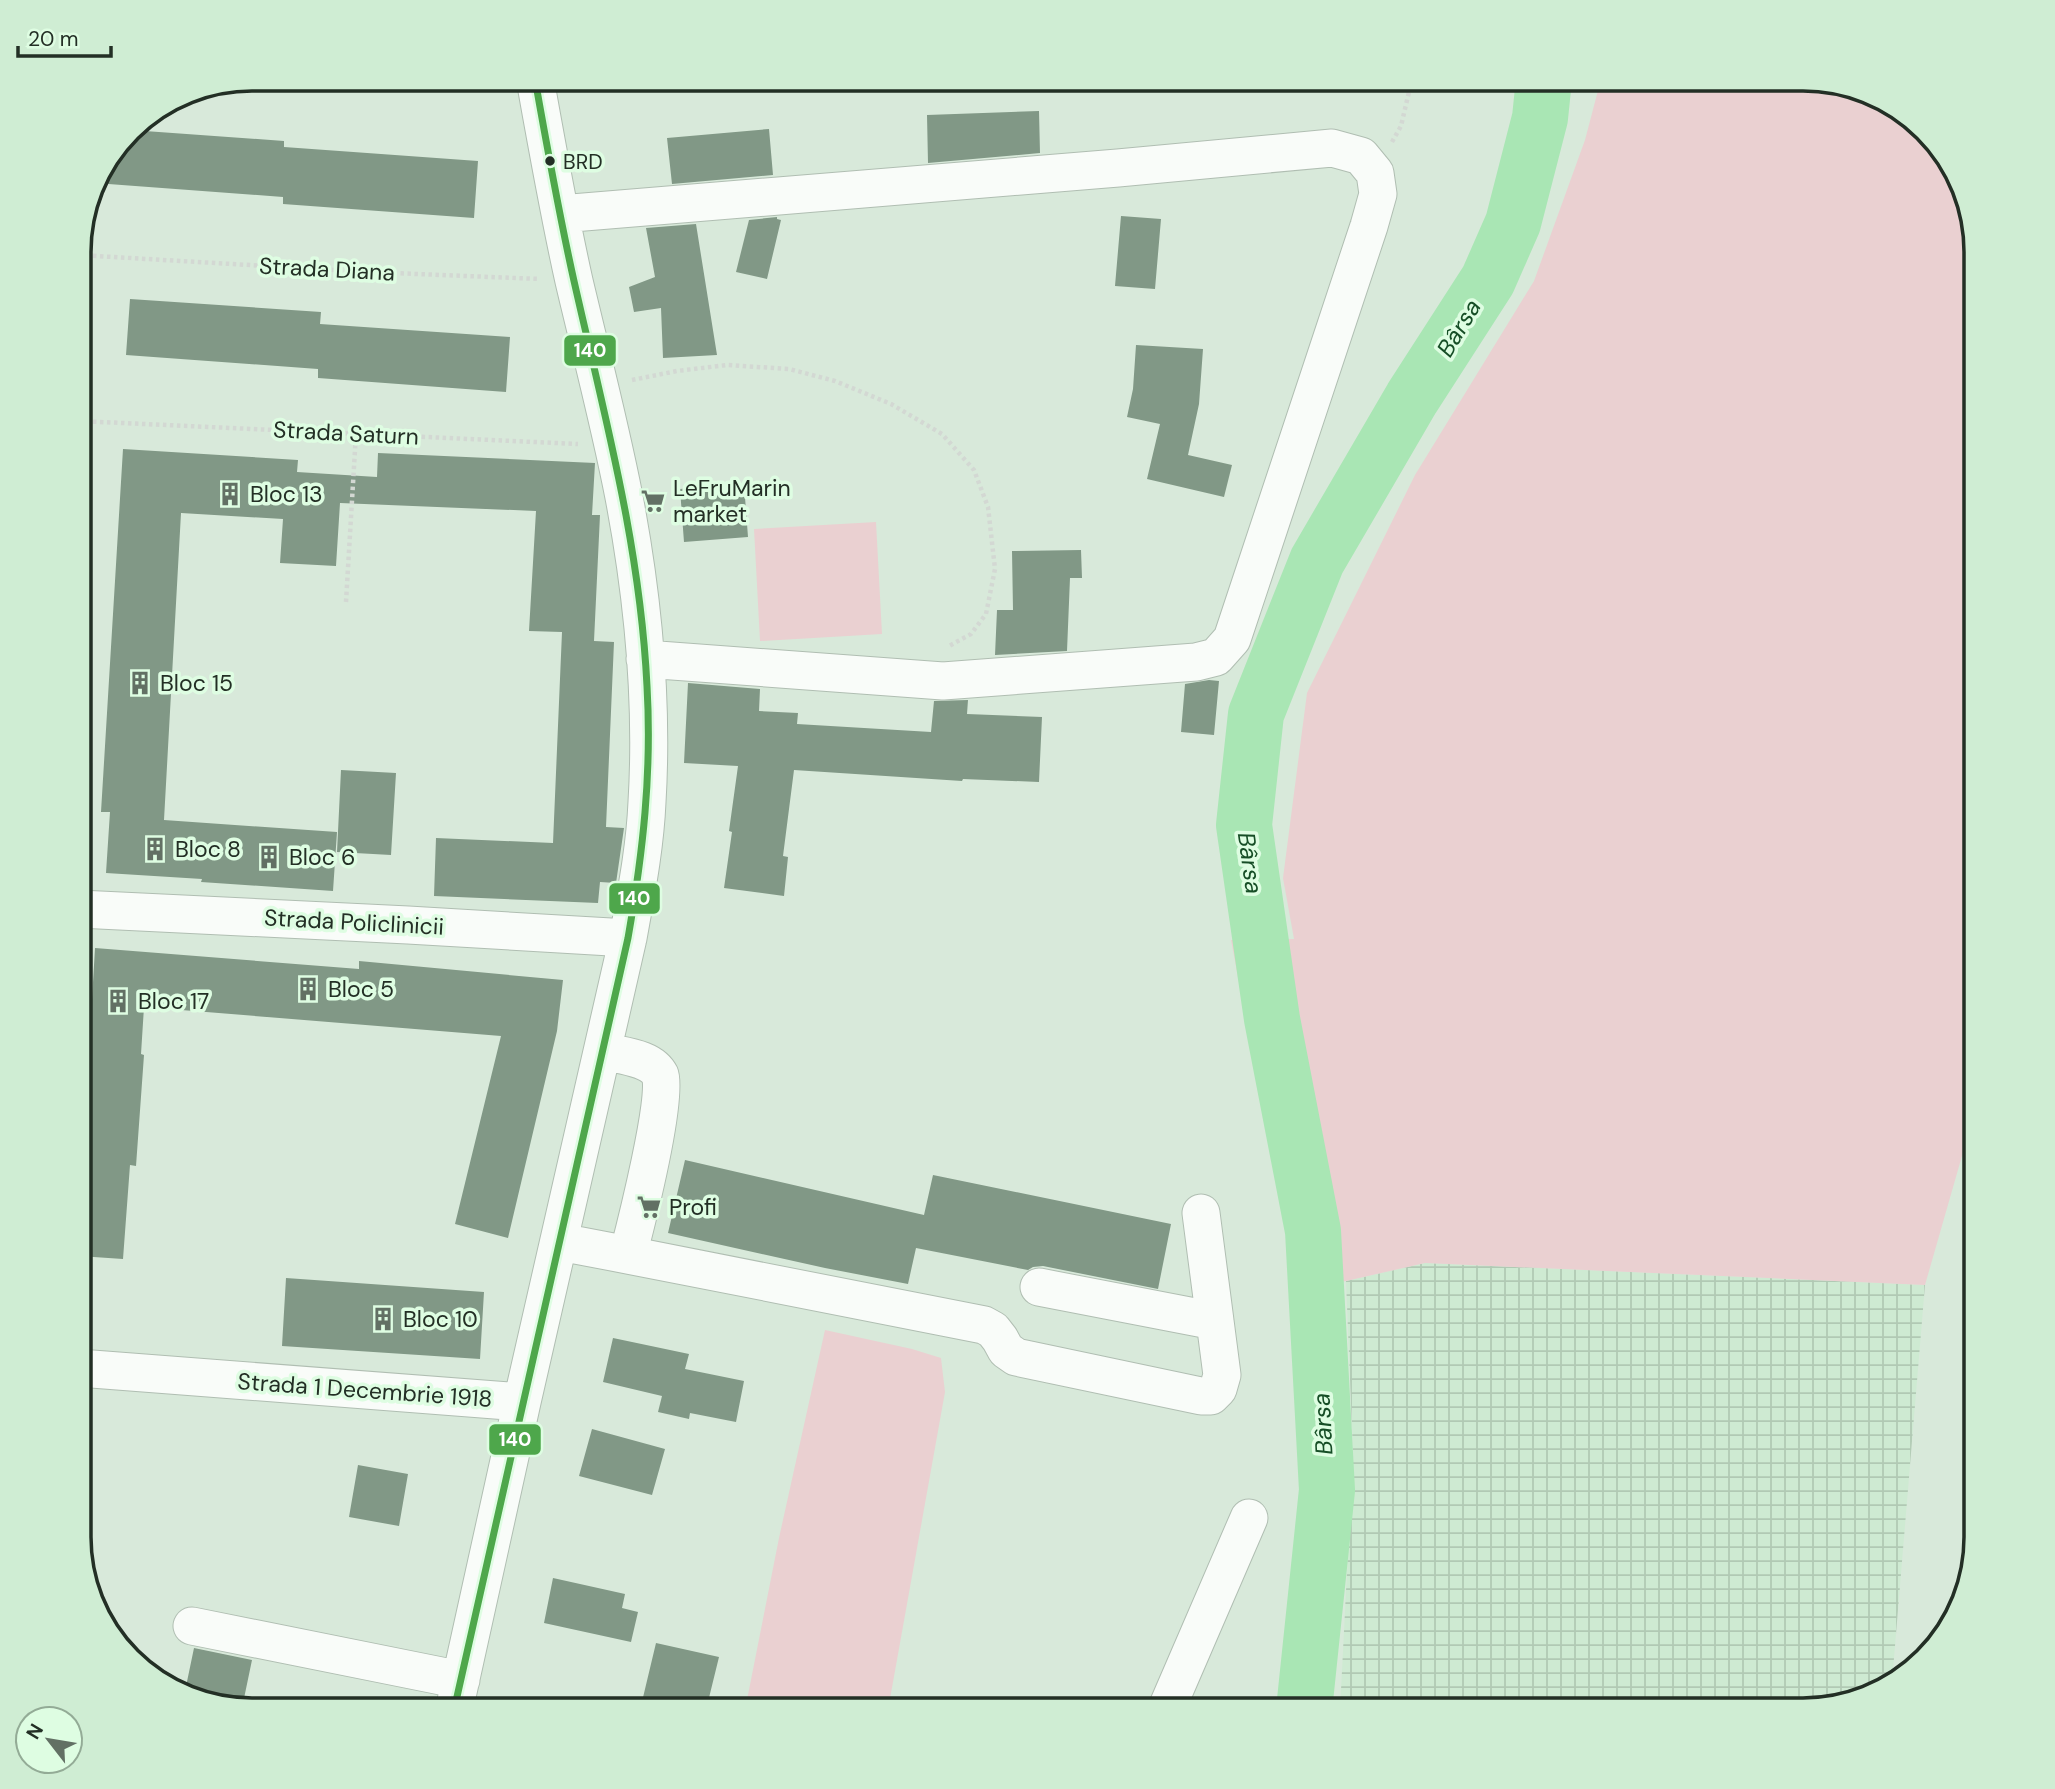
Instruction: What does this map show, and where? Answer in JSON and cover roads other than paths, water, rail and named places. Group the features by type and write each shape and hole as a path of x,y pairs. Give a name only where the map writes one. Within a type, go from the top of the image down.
{"street":[{"name":"Strada 1 Decembrie 1918","path":"91,1369 522,1402 628,938 639,879 647,801 645,659 633,548 614,446 574,281 537,91"},
{"path":"560,214 1332,148 1360,156 1375,173 1378,194 1369,226 1232,639 1216,657 1196,663 943,681 645,659"},
{"name":"Strada Policlinicii","path":"91,910 628,938"},
{"path":"603,1051 651,1063 661,1076 663,1090 628,1255"},
{"path":"559,1241 984,1325 993,1330 1006,1350 1016,1357 1211,1396 1218,1389 1222,1375 1201,1213"},
{"path":"1039,1287 1215,1321"},
{"path":"192,1626 458,1695 522,1402"},
{"path":"1171,1698 1249,1518"}],"waterway":[{"name":"Bârsa","path":"1305,1698 1327,1490 1313,1231 1272,1019 1244,825 1256,714 1317,561 1412,398 1488,280 1513,223 1540,118 1543,91"}],"place":[{"name":"BRD","path":"550,161"},
{"name":"Bloc 13","path":"230,494"},
{"name":"LeFruMarin market","path":"653,501"},
{"name":"Bloc 15","path":"140,683"},
{"name":"Bloc 8","path":"155,849"},
{"name":"Bloc 6","path":"269,857"},
{"name":"Bloc 5","path":"308,989"},
{"name":"Bloc 17","path":"118,1001"},
{"name":"Profi","path":"649,1207"},
{"name":"Bloc 10","path":"383,1319"}]}
